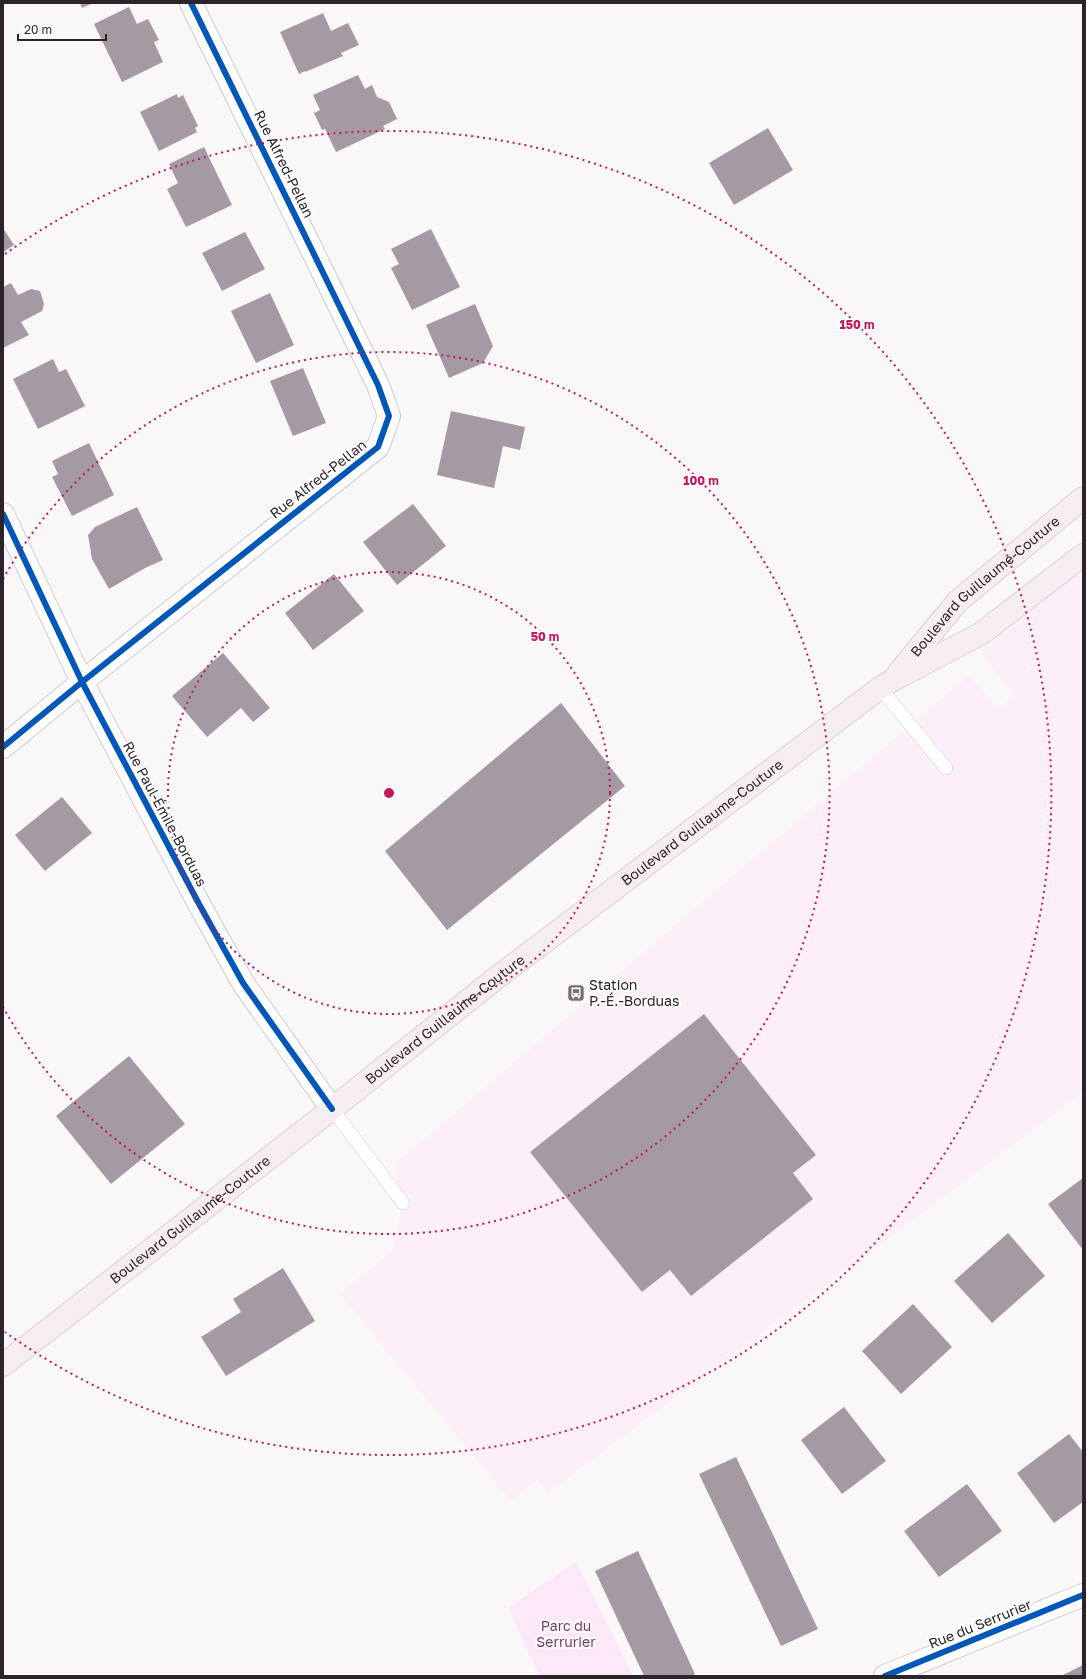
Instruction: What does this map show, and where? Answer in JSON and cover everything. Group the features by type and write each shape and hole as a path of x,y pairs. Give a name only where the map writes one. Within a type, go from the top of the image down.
{"main road":[{"name":"Boulevard Guillaume-Couture","path":"886,684 958,602 1083,498"},
{"name":"Boulevard Guillaume-Couture","path":"3,1365 332,1109 495,979 886,684 982,633 1083,555"}],"street":[{"name":"Rue Alfred-Pellan","path":"3,747 82,682 378,447 389,416 378,385 191,3"},
{"name":"Rue Paul-Émile-Borduas","path":"3,514 82,682 193,893 243,983 332,1109"},
{"name":"Rue du Serrurier","path":"885,1676 1083,1594"}],"lane":[{"path":"886,684 946,768"},
{"path":"332,1109 403,1203"}],"shaded area":[{"path":"1083,569 1083,1092 548,1493 537,1479 511,1501 340,1294 393,1250 403,1203 394,1165 969,675 998,709 1015,696 980,651"}],"green space":[{"name":"Parc du Serrurier","path":"576,1562 633,1676 540,1676 508,1608"}],"building":[{"path":"80,3 93,3 82,8"},
{"path":"129,7 137,24 148,19 159,40 154,42 163,62 122,82 94,24"},
{"path":"323,13 331,31 348,23 359,45 341,53 343,56 299,74 280,32"},
{"path":"358,75 365,89 372,85 377,97 389,102 397,119 383,126 385,129 336,152 325,129 322,130 314,113 320,110 313,95"},
{"path":"177,94 178,98 183,95 198,126 195,128 197,132 159,151 140,112"},
{"path":"768,128 793,170 734,205 709,163"},
{"path":"204,147 232,205 186,227 167,189 178,183 169,164"},
{"path":"3,228 14,245 3,252"},
{"path":"431,229 460,287 412,310 391,268 399,264 391,249"},
{"path":"245,232 265,269 222,291 202,253"},
{"path":"11,283 18,295 31,289 40,291 44,304 42,311 21,322 29,335 3,348 3,287"},
{"path":"270,293 294,345 256,363 231,311"},
{"path":"475,304 493,346 483,363 449,378 426,325"},
{"path":"53,359 59,372 66,369 85,406 38,429 13,379"},
{"path":"303,368 326,423 293,436 270,381"},
{"path":"451,411 525,427 520,450 503,446 494,488 437,475"},
{"path":"89,443 114,495 72,516 52,477 58,474 52,461"},
{"path":"413,504 446,546 397,585 363,542"},
{"path":"137,507 163,560 145,568 109,589 92,559 88,535 95,527"},
{"path":"334,574 364,611 313,650 285,613"},
{"path":"223,653 270,708 253,722 241,708 207,737 172,696"},
{"path":"561,703 625,786 447,930 385,851"},
{"path":"62,797 92,833 45,871 15,835"},
{"path":"704,1014 816,1155 793,1173 813,1199 691,1296 670,1270 642,1292 530,1152"},
{"path":"129,1056 185,1124 111,1184 56,1116"},
{"path":"1083,1178 1083,1250 1048,1204"},
{"path":"1008,1233 1045,1276 992,1323 954,1281"},
{"path":"283,1268 315,1321 226,1376 201,1337 241,1312 233,1299"},
{"path":"913,1304 952,1347 901,1394 862,1351"},
{"path":"844,1407 886,1461 842,1494 801,1440"},
{"path":"1069,1434 1083,1452 1083,1502 1054,1523 1017,1473"},
{"path":"736,1457 818,1629 781,1646 699,1474"},
{"path":"967,1484 1002,1531 939,1577 904,1531"},
{"path":"638,1551 695,1674 692,1676 644,1676 595,1571"},
{"path":"1083,1665 1083,1676 1061,1676"}],"cycle path":[{"path":"3,747 82,682 378,447 389,416 378,385 191,3"},
{"path":"3,514 82,682 199,904 243,983 332,1109"},
{"path":"885,1676 1083,1595"}],"place":[{"name":"Station P.-É.-Borduas","path":"576,993"}]}
